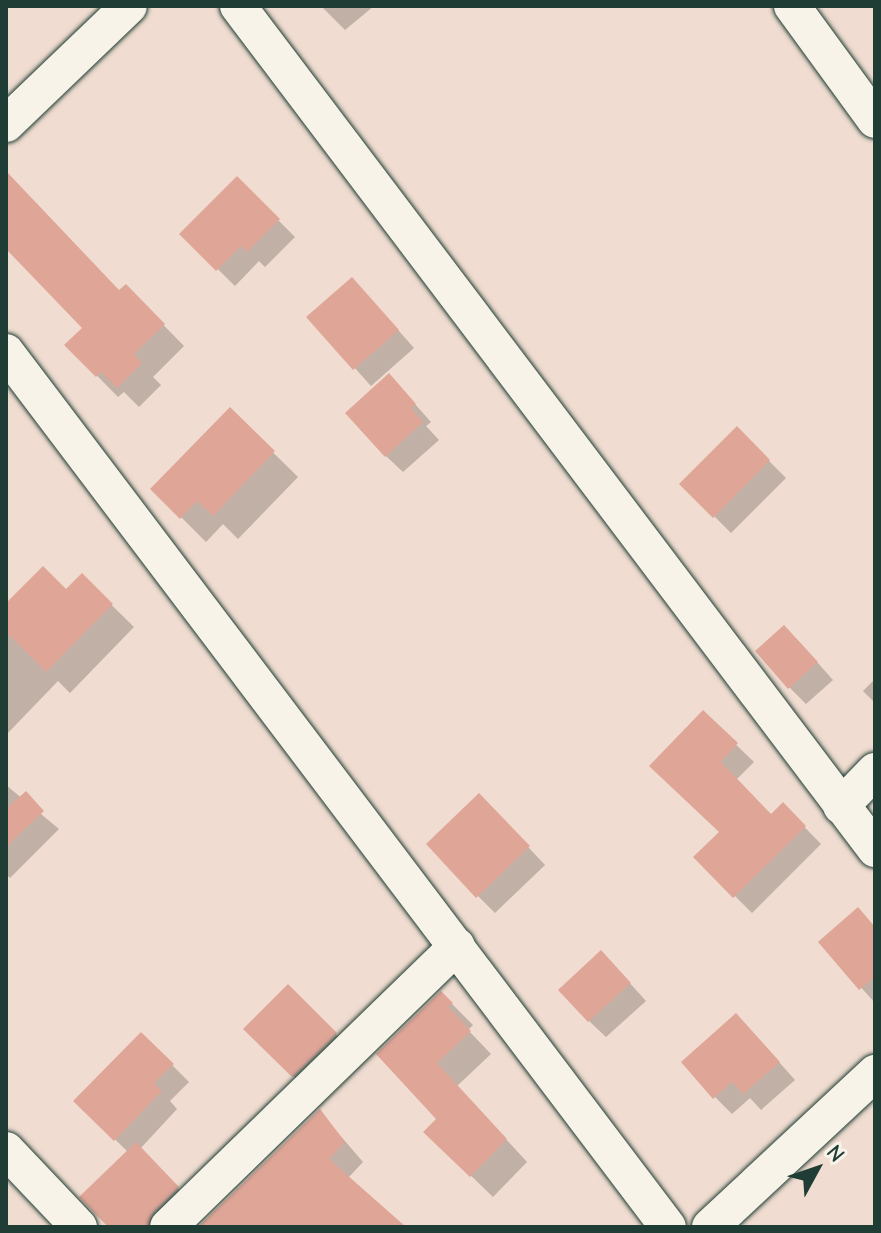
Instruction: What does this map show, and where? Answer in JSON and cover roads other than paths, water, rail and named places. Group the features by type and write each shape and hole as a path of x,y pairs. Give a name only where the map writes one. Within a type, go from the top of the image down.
{"street":[{"path":"6,124 129,6"},
{"path":"238,6 875,849"},
{"path":"792,6 875,120"},
{"path":"6,352 668,1227"},
{"path":"841,806 875,771"},
{"path":"168,1227 457,946"},
{"path":"710,1227 875,1073"},
{"path":"6,1150 79,1227"}]}
